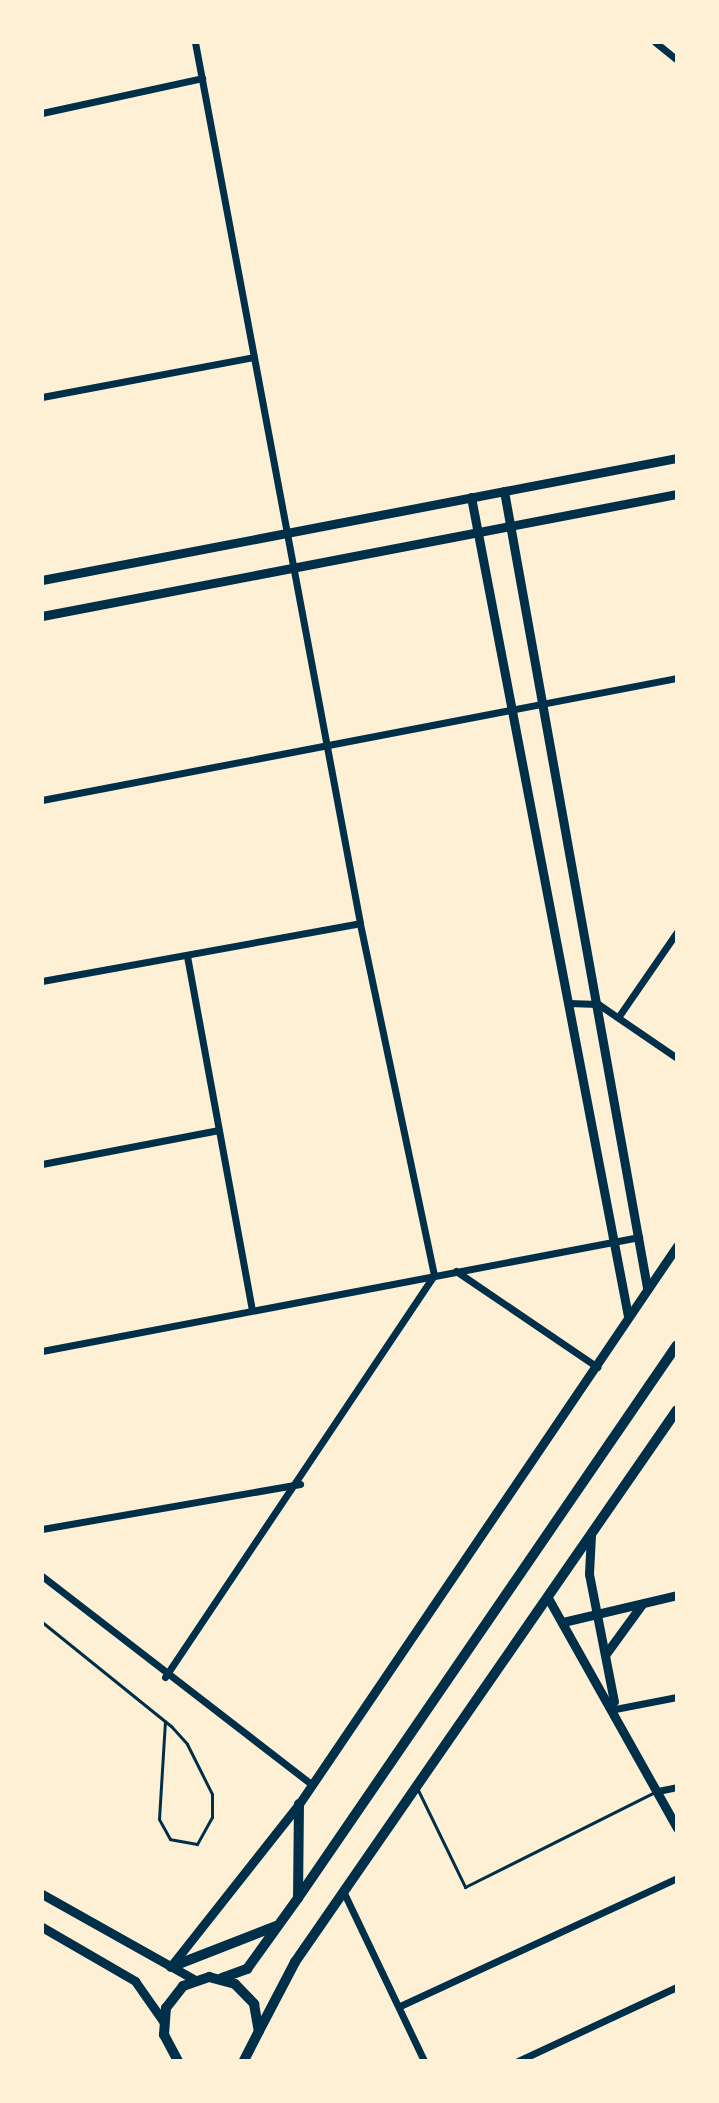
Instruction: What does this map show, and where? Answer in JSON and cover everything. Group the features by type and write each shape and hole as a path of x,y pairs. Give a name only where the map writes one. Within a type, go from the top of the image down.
{"main road":[{"path":"166,2061 163,2021 173,1996 195,1980 222,1978 247,1969 677,1345"},
{"path":"244,2061 259,2031 344,1893 677,1410"},
{"path":"298,1898 299,1804"},
{"path":"171,1967 278,1925"},
{"path":"222,1978 246,1992 259,2031"},
{"path":"164,2035 178,2061"}],"street":[{"path":"165,1677 300,1484 434,1275 360,923 195,42"},
{"path":"655,42 677,60"},
{"path":"42,113 202,78"},
{"path":"42,397 253,357"},
{"path":"42,580 677,458"},
{"path":"504,491 539,703 598,1004 647,1287"},
{"path":"42,616 291,564 677,494"},
{"path":"471,497 628,1316"},
{"path":"42,800 326,740 512,710 677,678"},
{"path":"42,981 360,923"},
{"path":"619,1016 677,932"},
{"path":"187,956 252,1309"},
{"path":"568,1003 598,1004 677,1058"},
{"path":"42,1164 219,1130"},
{"path":"42,1351 639,1237"},
{"path":"171,1967 299,1804 677,1246"},
{"path":"456,1270 597,1367"},
{"path":"42,1529 300,1484"},
{"path":"592,1531 597,1614 615,1709"},
{"path":"42,1576 165,1677 312,1785"},
{"path":"563,1622 677,1595"},
{"path":"548,1598 615,1709 677,1828"},
{"path":"605,1655 643,1603"},
{"path":"615,1709 677,1697"},
{"path":"658,1791 677,1787"},
{"path":"400,2006 677,1878"},
{"path":"344,1893 424,2061"},
{"path":"42,1894 195,1980"},
{"path":"42,1927 125,1973 163,2021"},
{"path":"518,2061 677,1987"}],"lane":[{"path":"42,1622 165,1721 187,1744 212,1794 206,1836 178,1844 159,1819 165,1721"},
{"path":"416,1787 465,1887 658,1791"}]}
